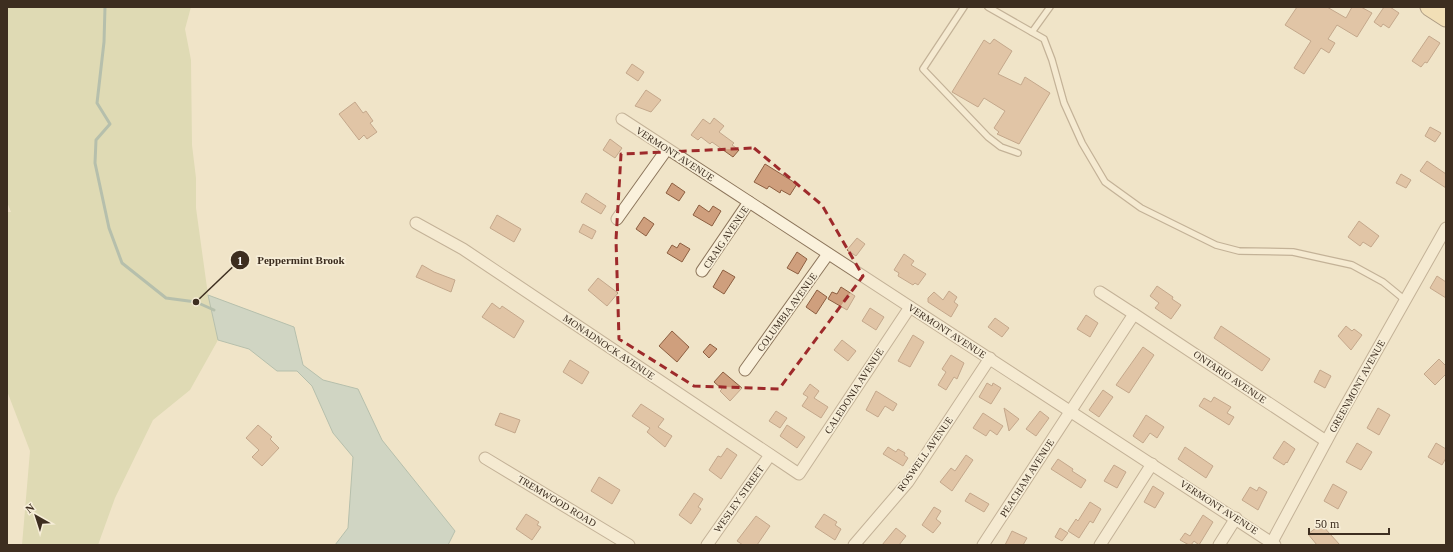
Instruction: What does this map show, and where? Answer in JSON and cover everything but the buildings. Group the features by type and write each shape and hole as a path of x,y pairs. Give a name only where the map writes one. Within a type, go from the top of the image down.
{"main road":[{"path":"1429,7 1446,18"}],"street":[{"name":"VERMONT AVENUE","path":"622,119 1274,543"},
{"path":"616,219 667,149"},
{"name":"CRAIG AVENUE","path":"702,271 749,202"},
{"name":"MONADNOCK AVENUE","path":"416,223 464,249 799,474"},
{"name":"GREENMONT AVENUE","path":"1274,543 1326,441 1446,228"},
{"name":"COLUMBIA AVENUE","path":"745,370 828,254"},
{"name":"ONTARIO AVENUE","path":"1100,292 1326,441"},
{"name":"CALEDONIA AVENUE","path":"799,474 910,307"},
{"path":"1070,411 1134,314"},
{"name":"ROSWELL AVENUE","path":"854,545 908,482 990,358"},
{"name":"PEACHAM AVENUE","path":"983,545 1070,411"},
{"name":"WESLEY STREET","path":"709,544 770,455"},
{"name":"TREMWOOD ROAD","path":"485,458 629,545"},
{"path":"1100,545 1152,464"},
{"path":"1219,545 1236,518"}],"lane":[{"path":"964,7 923,69 988,137 1001,147 1018,153"},
{"path":"988,7 1044,39 1052,60 1064,103 1082,143 1105,182 1135,204 1216,245 1239,251 1293,252 1352,266 1383,282 1405,300"},
{"path":"1032,32 1050,7"}],"highlighted area":[{"path":"754,148 822,205 863,276 779,389 694,386 619,339 616,240 621,154"}],"green space":[{"path":"7,7 191,7 185,29 191,60 192,145 196,178 196,208 208,295 218,340 190,390 153,420 115,498 98,545 22,545 30,451 7,391 7,212 11,212 7,202"}],"water":[{"path":"208,295 294,327 303,365 323,380 358,389 382,440 455,531 448,545 335,545 348,528 353,457 333,433 312,386 297,371 277,371 249,349 218,340"}],"waterway":[{"path":"105,7 104,42 97,103 110,124 96,140 95,163 109,228 122,263 166,298 196,302 214,310"}],"place":[{"name":"Peppermint Brook","path":"196,302"}]}
